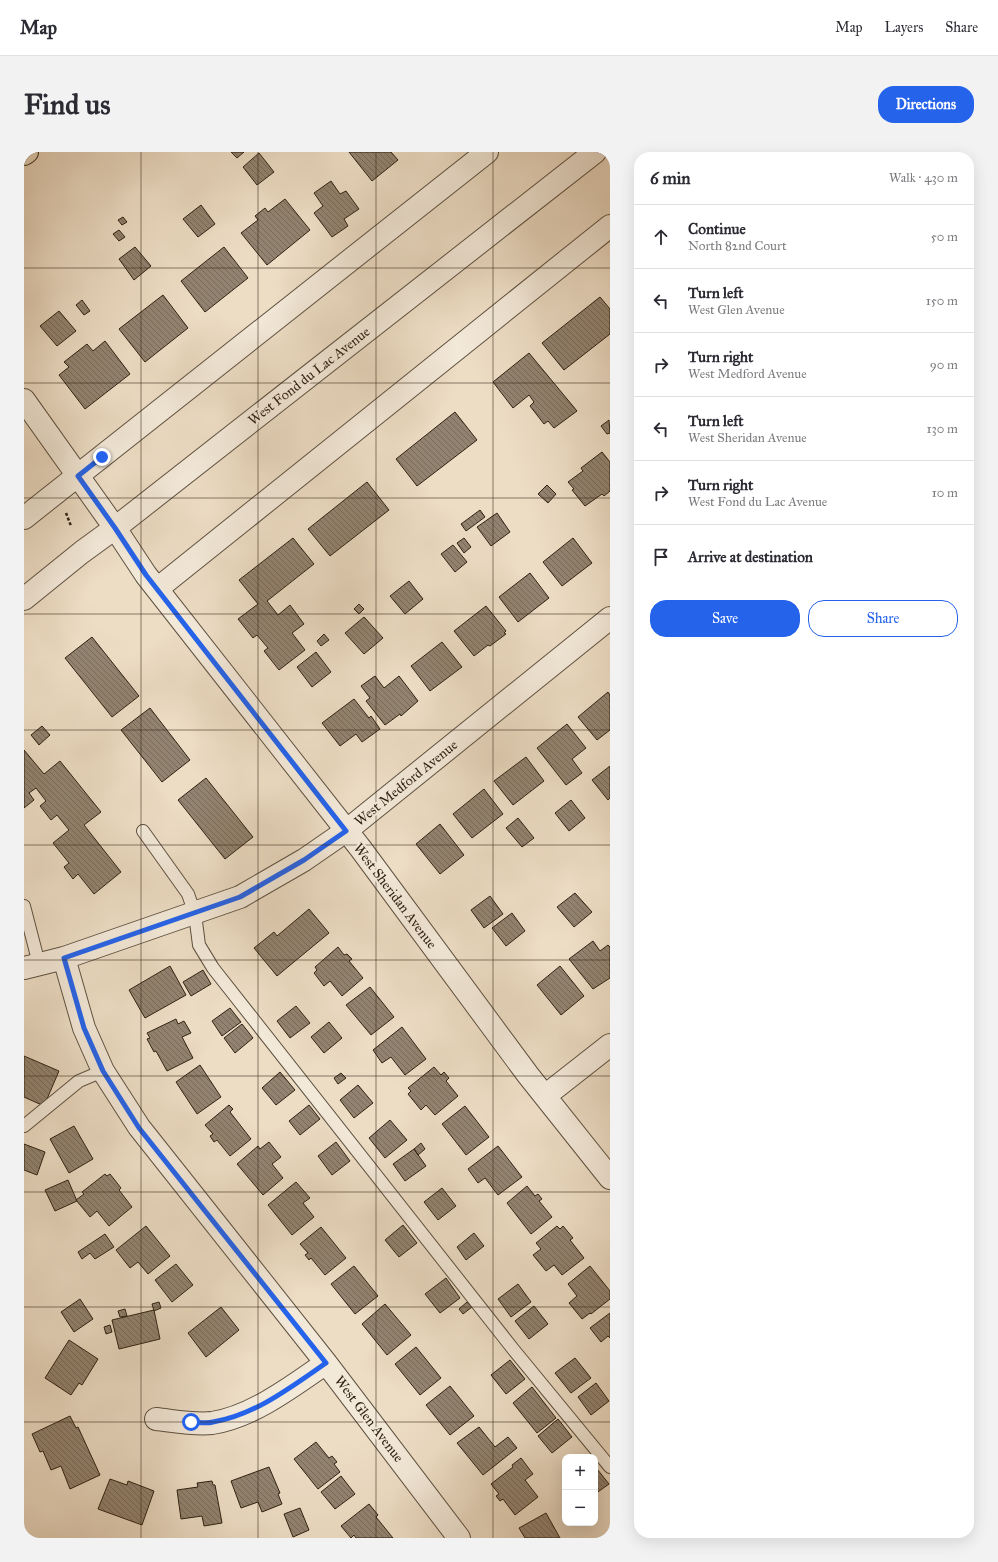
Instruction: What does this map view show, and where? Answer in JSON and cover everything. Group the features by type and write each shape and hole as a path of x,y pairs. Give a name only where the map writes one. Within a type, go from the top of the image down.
{"street":[{"path":"24,518 487,152"},
{"name":"West Fond du Lac Avenue","path":"24,599 82,552 115,528 595,152"},
{"path":"157,589 610,226"},
{"name":"West Sheridan Avenue","path":"24,400 115,528 146,575 346,831 528,1075 610,1178"},
{"name":"West Medford Avenue","path":"31,966 64,958 195,914 240,897 304,860 346,831 610,618"},
{"name":"West Glen Avenue","path":"64,958 84,1028 103,1071 139,1128 326,1363 460,1538"},
{"path":"545,1096 610,1045"},
{"path":"156,1419 211,1423 233,1417 278,1396 326,1363"}],"lane":[{"path":"143,831 188,894 195,914 199,945 213,968 513,1348 610,1467"},
{"path":"24,906 31,966"},
{"path":"24,1126 79,1081 103,1071"}],"building":[{"path":"231,152 244,152 237,158"},
{"path":"349,152 391,152 398,160 372,181"},
{"path":"259,153 274,172 257,185 243,167"},
{"path":"331,181 340,194 346,191 359,209 344,219 348,226 332,237 314,213 323,206 314,193"},
{"path":"285,199 310,230 267,265 241,233 258,220 255,216 265,208 268,212"},
{"path":"201,205 215,224 198,237 183,219"},
{"path":"123,217 127,222 122,225 118,220"},
{"path":"119,230 125,237 119,241 113,234"},
{"path":"135,247 151,266 134,280 119,259"},
{"path":"224,247 248,278 205,312 181,281"},
{"path":"163,295 188,328 145,362 119,329"},
{"path":"600,297 610,309 610,334 564,370 542,343"},
{"path":"82,300 90,311 84,315 76,305"},
{"path":"59,311 76,331 57,346 40,326"},
{"path":"105,341 130,374 85,409 59,375 69,367 64,362 87,344 93,351"},
{"path":"529,353 577,411 554,428 548,421 544,424 530,406 534,402 529,395 513,408 493,382"},
{"path":"455,412 477,440 417,486 396,459"},
{"path":"609,420 610,433 607,434 601,426"},
{"path":"602,452 610,462 610,491 604,496 602,494 585,506 572,490 574,489 568,482 583,471 581,468"},
{"path":"367,482 389,510 330,556 308,529"},
{"path":"547,485 556,494 548,503 538,494"},
{"path":"480,510 485,517 466,531 461,524"},
{"path":"497,513 510,532 491,546 477,527"},
{"path":"293,538 314,564 267,601 278,615 290,605 304,624 292,633 305,650 279,670 264,651 268,648 257,635 253,638 238,619 258,604 239,580"},
{"path":"464,538 471,547 464,553 457,543"},
{"path":"573,538 592,563 562,586 543,562"},
{"path":"453,545 467,562 455,572 441,554"},
{"path":"530,573 549,598 518,622 499,597"},
{"path":"409,581 423,599 405,614 390,596"},
{"path":"359,604 364,609 359,614 354,609"},
{"path":"486,606 506,631 504,633 506,634 474,656 454,631"},
{"path":"364,617 383,638 364,654 345,633"},
{"path":"324,634 329,640 321,646 317,641"},
{"path":"92,637 139,696 112,717 65,658"},
{"path":"442,642 462,667 430,691 411,666"},
{"path":"316,652 331,672 312,687 297,667"},
{"path":"375,676 384,688 399,676 418,701 401,716 400,714 385,725 366,701 370,698 361,686"},
{"path":"608,692 610,695 610,730 597,740 578,717"},
{"path":"354,699 369,718 371,716 380,729 362,742 356,734 340,746 322,723"},
{"path":"150,708 190,760 162,782 121,730"},
{"path":"567,724 586,748 572,759 582,773 566,785 537,748"},
{"path":"42,726 50,735 39,745 31,735"},
{"path":"24,750 44,774 60,761 101,812 84,825 121,872 94,894 78,874 73,879 64,867 69,863 53,843 69,830 57,815 51,820 40,806 46,801 36,788 29,793 34,800 24,808"},
{"path":"526,757 544,781 513,805 494,781"},
{"path":"610,766 610,798 608,800 592,780"},
{"path":"206,778 253,837 225,859 178,800"},
{"path":"484,789 503,814 472,838 453,814"},
{"path":"571,800 585,818 569,831 555,813"},
{"path":"518,818 534,838 522,847 506,828"},
{"path":"440,824 464,855 440,874 416,844"},
{"path":"575,893 592,912 574,927 557,907"},
{"path":"490,896 503,914 484,928 471,910"},
{"path":"309,909 329,933 277,976 254,948 274,932 277,936"},
{"path":"512,913 525,931 506,946 492,928"},
{"path":"593,941 600,951 608,945 610,947 610,978 593,989 569,959"},
{"path":"338,947 344,955 347,954 352,959 349,961 363,978 342,996 330,981 324,986 314,973 317,970 315,967"},
{"path":"170,966 186,995 145,1018 129,990"},
{"path":"560,966 584,996 561,1015 537,985"},
{"path":"203,970 211,984 191,996 183,982"},
{"path":"370,987 394,1017 371,1035 346,1005"},
{"path":"296,1006 310,1023 290,1038 277,1021"},
{"path":"230,1008 241,1022 222,1036 212,1021"},
{"path":"176,1019 178,1024 184,1021 191,1033 182,1037 193,1058 167,1071 156,1051 154,1052 147,1039 150,1038 147,1033"},
{"path":"329,1022 342,1038 324,1053 311,1037"},
{"path":"242,1024 253,1038 235,1053 224,1038"},
{"path":"402,1027 426,1059 405,1075 391,1057 382,1063 373,1050"},
{"path":"24,1056 59,1071 44,1106 24,1097"},
{"path":"200,1065 221,1097 197,1114 176,1082"},
{"path":"434,1067 441,1075 444,1072 449,1078 446,1081 458,1096 435,1115 426,1105 421,1110 408,1094 411,1091 408,1088"},
{"path":"280,1072 295,1090 276,1105 262,1088"},
{"path":"341,1073 346,1078 338,1084 334,1078"},
{"path":"358,1085 373,1103 354,1118 340,1100"},
{"path":"229,1105 233,1109 230,1112 251,1139 230,1156 217,1140 214,1142 210,1136 213,1134 205,1125"},
{"path":"309,1105 320,1119 300,1135 289,1121"},
{"path":"465,1106 489,1137 466,1155 442,1124"},
{"path":"390,1120 407,1140 385,1158 369,1138"},
{"path":"74,1126 93,1159 69,1173 50,1139"},
{"path":"269,1142 281,1157 272,1164 283,1178 263,1195 237,1164 258,1146 260,1149"},
{"path":"336,1142 350,1161 332,1175 318,1156"},
{"path":"421,1143 425,1149 418,1155 414,1149"},
{"path":"24,1144 45,1152 37,1175 24,1170"},
{"path":"498,1146 522,1177 498,1195 485,1178 478,1183 468,1169"},
{"path":"414,1149 426,1166 405,1181 393,1164"},
{"path":"105,1174 107,1176 110,1174 121,1188 119,1190 132,1207 109,1226 97,1211 90,1217 76,1200 84,1194 82,1192"},
{"path":"68,1180 77,1201 55,1211 45,1190"},
{"path":"296,1182 310,1198 303,1203 314,1217 292,1235 268,1205"},
{"path":"527,1186 535,1196 538,1194 542,1199 539,1201 552,1217 531,1234 507,1203"},
{"path":"442,1188 456,1206 438,1220 424,1202"},
{"path":"403,1225 417,1243 399,1257 385,1240"},
{"path":"146,1226 170,1256 148,1274 138,1262 130,1268 116,1250"},
{"path":"557,1226 560,1229 563,1226 573,1238 570,1240 584,1258 562,1275 554,1265 546,1271 533,1255 541,1249 536,1243"},
{"path":"321,1227 346,1258 325,1275 311,1258 309,1260 305,1255 308,1253 300,1244"},
{"path":"474,1233 484,1246 466,1260 457,1247"},
{"path":"105,1234 114,1247 95,1259 90,1253 82,1259 78,1252"},
{"path":"176,1264 193,1285 172,1302 155,1280"},
{"path":"354,1266 378,1296 355,1314 331,1284"},
{"path":"590,1266 610,1291 610,1299 582,1319 569,1303 577,1296 568,1284"},
{"path":"446,1278 460,1298 440,1313 425,1294"},
{"path":"518,1284 531,1302 511,1317 498,1299"},
{"path":"80,1299 93,1319 74,1332 61,1312"},
{"path":"159,1302 161,1308 154,1311 152,1304"},
{"path":"467,1302 472,1307 463,1314 459,1309"},
{"path":"385,1304 411,1335 387,1355 362,1324"},
{"path":"534,1306 548,1324 529,1339 515,1321"},
{"path":"221,1307 239,1330 206,1357 188,1333"},
{"path":"125,1309 127,1316 120,1317 118,1311"},
{"path":"154,1310 160,1339 119,1349 112,1320"},
{"path":"610,1313 610,1338 608,1336 601,1342 590,1328"},
{"path":"110,1325 112,1332 106,1334 104,1327"},
{"path":"69,1340 98,1359 82,1385 79,1383 71,1395 45,1378"},
{"path":"416,1347 441,1378 420,1395 395,1364"},
{"path":"575,1358 591,1378 571,1393 555,1373"},
{"path":"510,1360 525,1379 506,1394 491,1375"},
{"path":"596,1383 609,1401 591,1415 578,1397"},
{"path":"450,1386 474,1416 450,1435 426,1405"},
{"path":"532,1387 556,1418 537,1433 513,1403"},
{"path":"70,1416 76,1428 78,1427 100,1475 70,1489 61,1466 51,1470 43,1451 40,1452 32,1434"},
{"path":"558,1419 572,1437 552,1453 538,1436"},
{"path":"479,1427 495,1447 508,1437 517,1448 483,1475 457,1443"},
{"path":"316,1442 329,1458 332,1456 337,1462 334,1464 340,1472 318,1489 294,1459"},
{"path":"521,1458 533,1474 525,1480 538,1497 515,1515 503,1499 500,1501 496,1496 499,1494 491,1484 513,1467 512,1465"},
{"path":"269,1467 280,1493 278,1494 282,1504 262,1512 258,1502 241,1508 231,1481"},
{"path":"598,1470 609,1484 598,1492"},
{"path":"341,1476 355,1494 335,1509 321,1492"},
{"path":"110,1479 127,1485 128,1481 154,1491 142,1525 98,1509"},
{"path":"212,1481 213,1485 215,1485 222,1523 204,1526 202,1516 181,1519 177,1490 198,1487 197,1483"},
{"path":"369,1504 378,1515 376,1517 393,1538 356,1538 354,1535 351,1538 341,1526"},
{"path":"300,1508 309,1530 293,1537 284,1514"},
{"path":"546,1513 560,1538 525,1538 519,1528"}],"route":[{"path":"102,457 78,476 146,575 346,831 304,860 240,897 195,914 64,958 84,1028 103,1071 139,1128 326,1363 278,1396 240,1415 211,1423 191,1422"}]}
